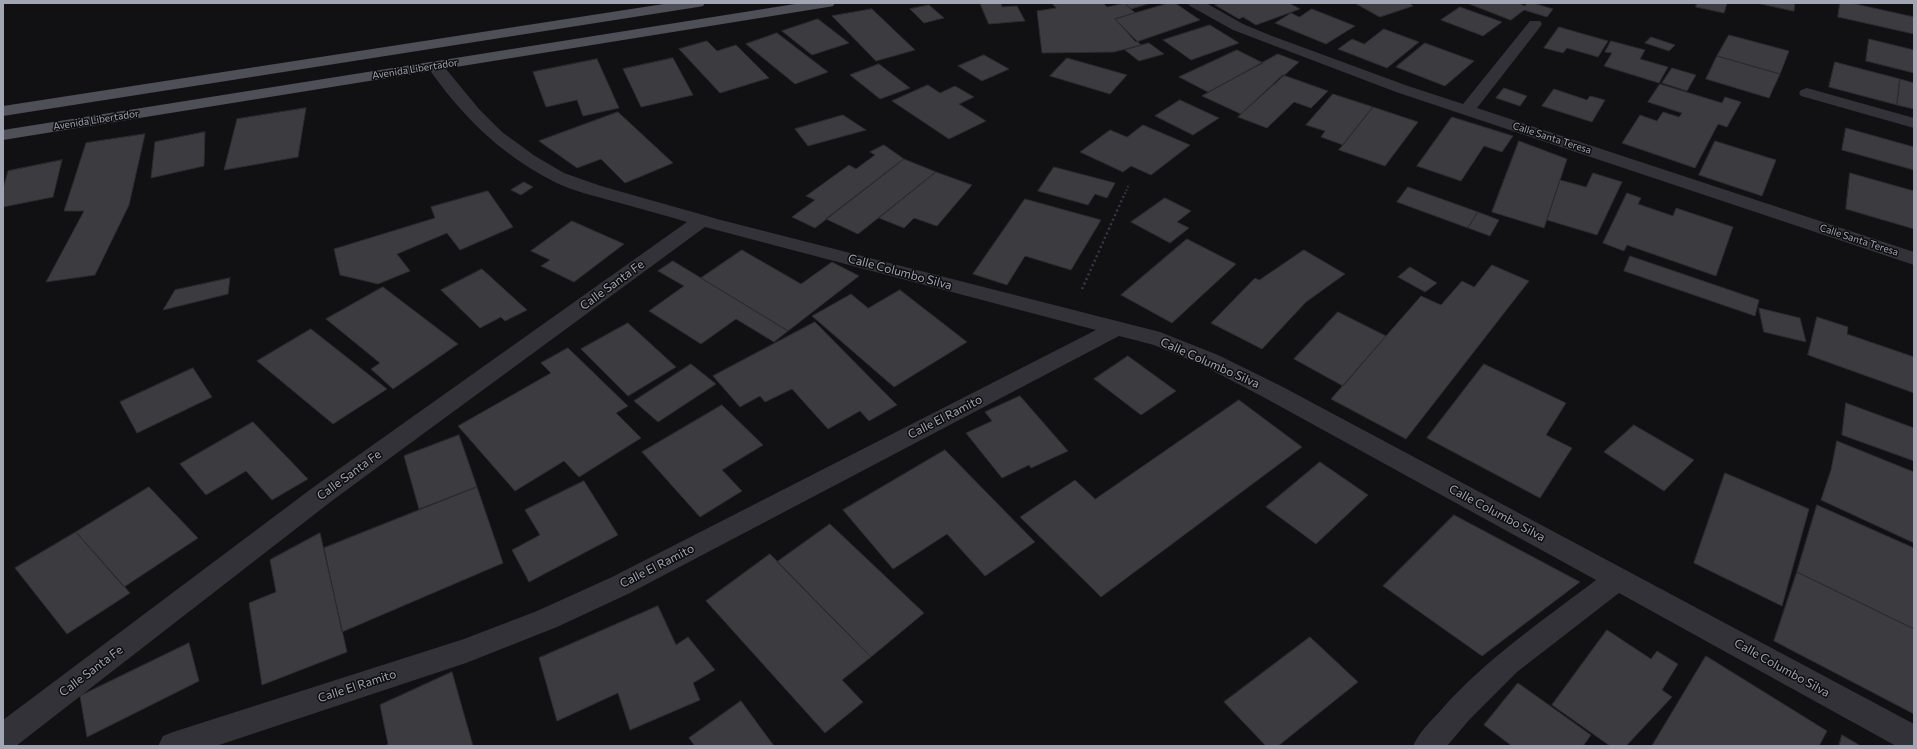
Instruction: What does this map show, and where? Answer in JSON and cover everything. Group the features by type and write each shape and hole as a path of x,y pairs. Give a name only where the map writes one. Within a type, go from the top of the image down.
{"main road":[{"name":"Avenida Libertador","path":"3,111 698,3"},
{"name":"Avenida Libertador","path":"3,135 828,3"}],"street":[{"name":"Calle Santa Teresa","path":"1195,3 1238,27 1402,89 1914,259"},
{"path":"1467,110 1535,24"},
{"name":"Calle Columbo Silva","path":"435,66 473,113 496,136 529,160 558,177 594,190 702,220 1160,339 1217,364 1287,399 1914,740"},
{"path":"1807,93 1914,123"},
{"name":"Calle Santa Fe","path":"3,738 324,493 702,220"},
{"name":"Calle El Ramito","path":"173,746 466,651 547,618 621,585 1116,328"},
{"path":"1428,746 1460,709 1507,663 1618,579"}],"path":[{"path":"1070,316 1129,184"}],"building":[{"path":"980,3 1001,3 1002,7 1017,6 1025,21 989,24"},
{"path":"1052,3 1103,3 1107,7 1125,3 1135,13 1115,19 1141,45 1114,52 1042,53 1037,11 1056,8"},
{"path":"1125,3 1151,3 1131,9"},
{"path":"1169,3 1175,3 1200,20 1136,42 1115,19"},
{"path":"1220,3 1289,3 1300,9 1256,25 1243,17 1239,19 1215,5"},
{"path":"1355,3 1409,3 1413,6 1380,17"},
{"path":"1467,3 1517,3 1525,6 1527,3 1533,3 1553,9 1547,17 1524,10 1511,20"},
{"path":"1697,3 1727,3 1724,13 1696,7"},
{"path":"1757,3 1795,3 1794,11"},
{"path":"1840,3 1851,3 1914,17 1914,34 1838,17"},
{"path":"929,5 944,18 924,23 910,9"},
{"path":"1460,7 1502,22 1483,36 1441,20"},
{"path":"872,9 915,50 876,61 832,16"},
{"path":"1312,9 1355,26 1326,44 1275,23 1291,13 1299,17"},
{"path":"818,19 849,43 812,55 782,31"},
{"path":"1210,25 1239,43 1191,60 1163,40"},
{"path":"1559,27 1608,41 1598,57 1567,48 1563,53 1544,48"},
{"path":"1384,29 1419,42 1387,68 1338,49 1352,39 1364,44"},
{"path":"777,33 828,72 795,84 746,44"},
{"path":"1729,35 1789,51 1780,74 1717,56"},
{"path":"1651,37 1675,45 1669,51 1645,43"},
{"path":"1869,39 1914,50 1914,73 1866,61"},
{"path":"707,41 717,51 736,45 769,78 720,93 679,49"},
{"path":"1611,41 1645,50 1640,59 1668,67 1659,83 1604,66 1612,53 1605,52"},
{"path":"1149,43 1164,54 1139,61 1125,50"},
{"path":"1425,43 1474,61 1445,86 1396,67"},
{"path":"1237,50 1263,63 1208,92 1179,77"},
{"path":"1278,54 1299,62 1241,114 1202,96"},
{"path":"984,55 1009,69 982,81 958,66"},
{"path":"1717,56 1780,74 1769,98 1706,79"},
{"path":"673,58 693,95 641,107 623,69"},
{"path":"1067,58 1127,75 1110,94 1050,76"},
{"path":"597,59 619,108 583,116 577,100 546,107 533,72"},
{"path":"1835,62 1900,79 1897,105 1829,87"},
{"path":"879,64 910,88 880,99 850,75"},
{"path":"1672,68 1696,75 1687,91 1662,83"},
{"path":"1283,75 1328,91 1311,108 1294,102 1267,128 1238,117"},
{"path":"1900,79 1914,83 1914,109 1897,105"},
{"path":"1660,84 1722,103 1725,97 1741,102 1727,127 1718,124 1695,168 1622,143 1640,115 1657,121 1663,112 1679,117 1682,113 1648,102"},
{"path":"928,85 940,93 955,86 974,97 959,104 986,121 949,139 892,101"},
{"path":"1504,88 1527,96 1520,106 1496,98"},
{"path":"1554,89 1587,100 1590,96 1605,100 1592,122 1542,106"},
{"path":"1333,94 1373,107 1343,145 1321,137 1325,131 1306,125"},
{"path":"1180,100 1219,118 1193,135 1155,116"},
{"path":"1373,107 1418,122 1385,166 1339,150"},
{"path":"306,108 298,157 224,170 237,119"},
{"path":"618,112 673,163 625,183 601,159 577,168 539,141"},
{"path":"843,115 866,130 808,146 795,129"},
{"path":"1452,117 1513,136 1502,152 1484,146 1461,181 1417,166"},
{"path":"1143,125 1190,145 1151,175 1131,166 1123,172 1080,152 1110,130 1127,137"},
{"path":"1846,128 1914,147 1914,170 1842,150"},
{"path":"205,132 204,166 151,178 155,142"},
{"path":"145,134 129,205 95,275 46,282 84,211 64,211 86,143"},
{"path":"1519,141 1567,159 1544,228 1492,212"},
{"path":"1715,141 1776,160 1762,196 1699,175"},
{"path":"884,145 904,159 815,228 792,217 815,200 806,196 849,165 856,169 875,155 870,152"},
{"path":"904,159 936,172 858,234 826,219"},
{"path":"62,160 53,197 3,207 3,189 8,171"},
{"path":"1054,167 1115,183 1107,198 1095,194 1088,205 1038,191"},
{"path":"936,172 972,185 937,226 914,218 904,228 879,218"},
{"path":"1593,173 1622,182 1597,235 1547,220 1560,180 1586,187"},
{"path":"1850,173 1914,191 1914,229 1846,209"},
{"path":"524,182 533,187 521,195 511,190"},
{"path":"1408,187 1478,212 1468,228 1397,202"},
{"path":"488,191 513,227 460,250 447,233 397,254 410,271 378,284 340,275 334,249 435,218 431,207"},
{"path":"1627,193 1641,198 1638,204 1673,216 1676,208 1733,227 1716,276 1627,245 1624,251 1603,243"},
{"path":"1165,198 1191,211 1177,222 1189,228 1170,243 1131,222"},
{"path":"1025,199 1101,220 1071,270 1025,256 1007,285 973,274"},
{"path":"1478,212 1499,220 1490,236 1468,228"},
{"path":"572,221 624,244 574,282 541,266 550,260 531,251"},
{"path":"1187,239 1236,264 1172,323 1121,295"},
{"path":"742,250 801,284 832,262 859,276 788,331 701,278"},
{"path":"1304,250 1345,274 1306,302 1262,349 1211,323 1255,278 1259,280"},
{"path":"1630,256 1759,300 1755,316 1624,271"},
{"path":"673,261 788,331 774,342 736,319 701,344 649,311 684,286 658,271"},
{"path":"1492,265 1529,281 1406,439 1331,399 1421,296 1441,305 1462,281 1474,287"},
{"path":"1410,267 1437,283 1425,292 1398,277"},
{"path":"482,269 527,310 505,321 501,317 480,328 441,290"},
{"path":"230,278 228,294 163,310 175,290"},
{"path":"383,287 458,344 393,389 371,369 380,363 326,319"},
{"path":"900,290 967,342 894,387 812,316 851,294 868,308"},
{"path":"1759,308 1800,318 1806,342 1764,332"},
{"path":"1338,312 1386,336 1343,386 1294,359"},
{"path":"1817,317 1848,327 1847,334 1914,357 1914,393 1808,355"},
{"path":"815,322 897,405 869,421 860,411 828,429 792,389 765,402 760,396 740,407 713,376"},
{"path":"628,323 676,367 628,396 581,349"},
{"path":"311,329 387,389 333,424 257,361"},
{"path":"568,348 628,406 616,413 641,438 579,477 564,461 515,491 458,426 551,373 541,363"},
{"path":"1128,356 1176,391 1141,415 1094,379"},
{"path":"691,364 716,384 658,422 634,401"},
{"path":"1484,364 1566,403 1546,435 1572,448 1540,498 1427,438"},
{"path":"193,368 212,397 137,433 120,402"},
{"path":"1020,396 1068,451 1031,468 1029,465 1002,478 966,433 992,421 985,412"},
{"path":"1239,400 1302,447 1101,597 1020,517 1075,480 1095,499"},
{"path":"1846,403 1914,428 1914,461 1842,435"},
{"path":"722,405 763,445 722,470 742,491 700,517 642,452"},
{"path":"253,422 308,479 272,500 246,471 206,495 180,464"},
{"path":"1634,425 1694,460 1664,491 1604,452"},
{"path":"459,435 477,487 419,509 404,456"},
{"path":"1837,441 1914,472 1914,543 1821,500 1831,470"},
{"path":"945,450 1035,542 985,576 947,534 893,569 843,510"},
{"path":"1320,462 1368,495 1316,544 1266,507"},
{"path":"1725,473 1809,509 1782,606 1694,563"},
{"path":"584,481 618,535 529,582 512,550 540,535 525,510"},
{"path":"149,487 198,538 124,587 76,532"},
{"path":"477,487 503,563 342,632 324,548"},
{"path":"1817,505 1914,548 1914,629 1797,572"},
{"path":"1454,515 1580,582 1482,656 1383,586"},
{"path":"830,524 924,613 871,657 777,562"},
{"path":"76,532 130,593 67,634 15,568"},
{"path":"320,533 347,652 262,685 249,603 276,592 270,560"},
{"path":"770,554 871,657 842,680 863,702 825,733 706,601"},
{"path":"1797,572 1914,629 1914,714 1774,641"},
{"path":"658,606 676,645 688,637 715,670 693,683 700,700 630,730 618,693 557,721 539,658"},
{"path":"1607,630 1651,659 1657,651 1678,664 1662,690 1672,697 1626,746 1610,746 1552,705"},
{"path":"1310,637 1358,682 1278,746 1266,746 1224,702"},
{"path":"189,643 199,681 87,737 80,696"},
{"path":"1706,656 1827,731 1819,746 1652,746"},
{"path":"452,672 473,746 385,746 388,744 380,705"},
{"path":"1518,683 1591,735 1583,746 1512,746 1484,725"},
{"path":"741,701 774,746 695,746 689,738"},
{"path":"1842,735 1861,746 1839,746"}]}
